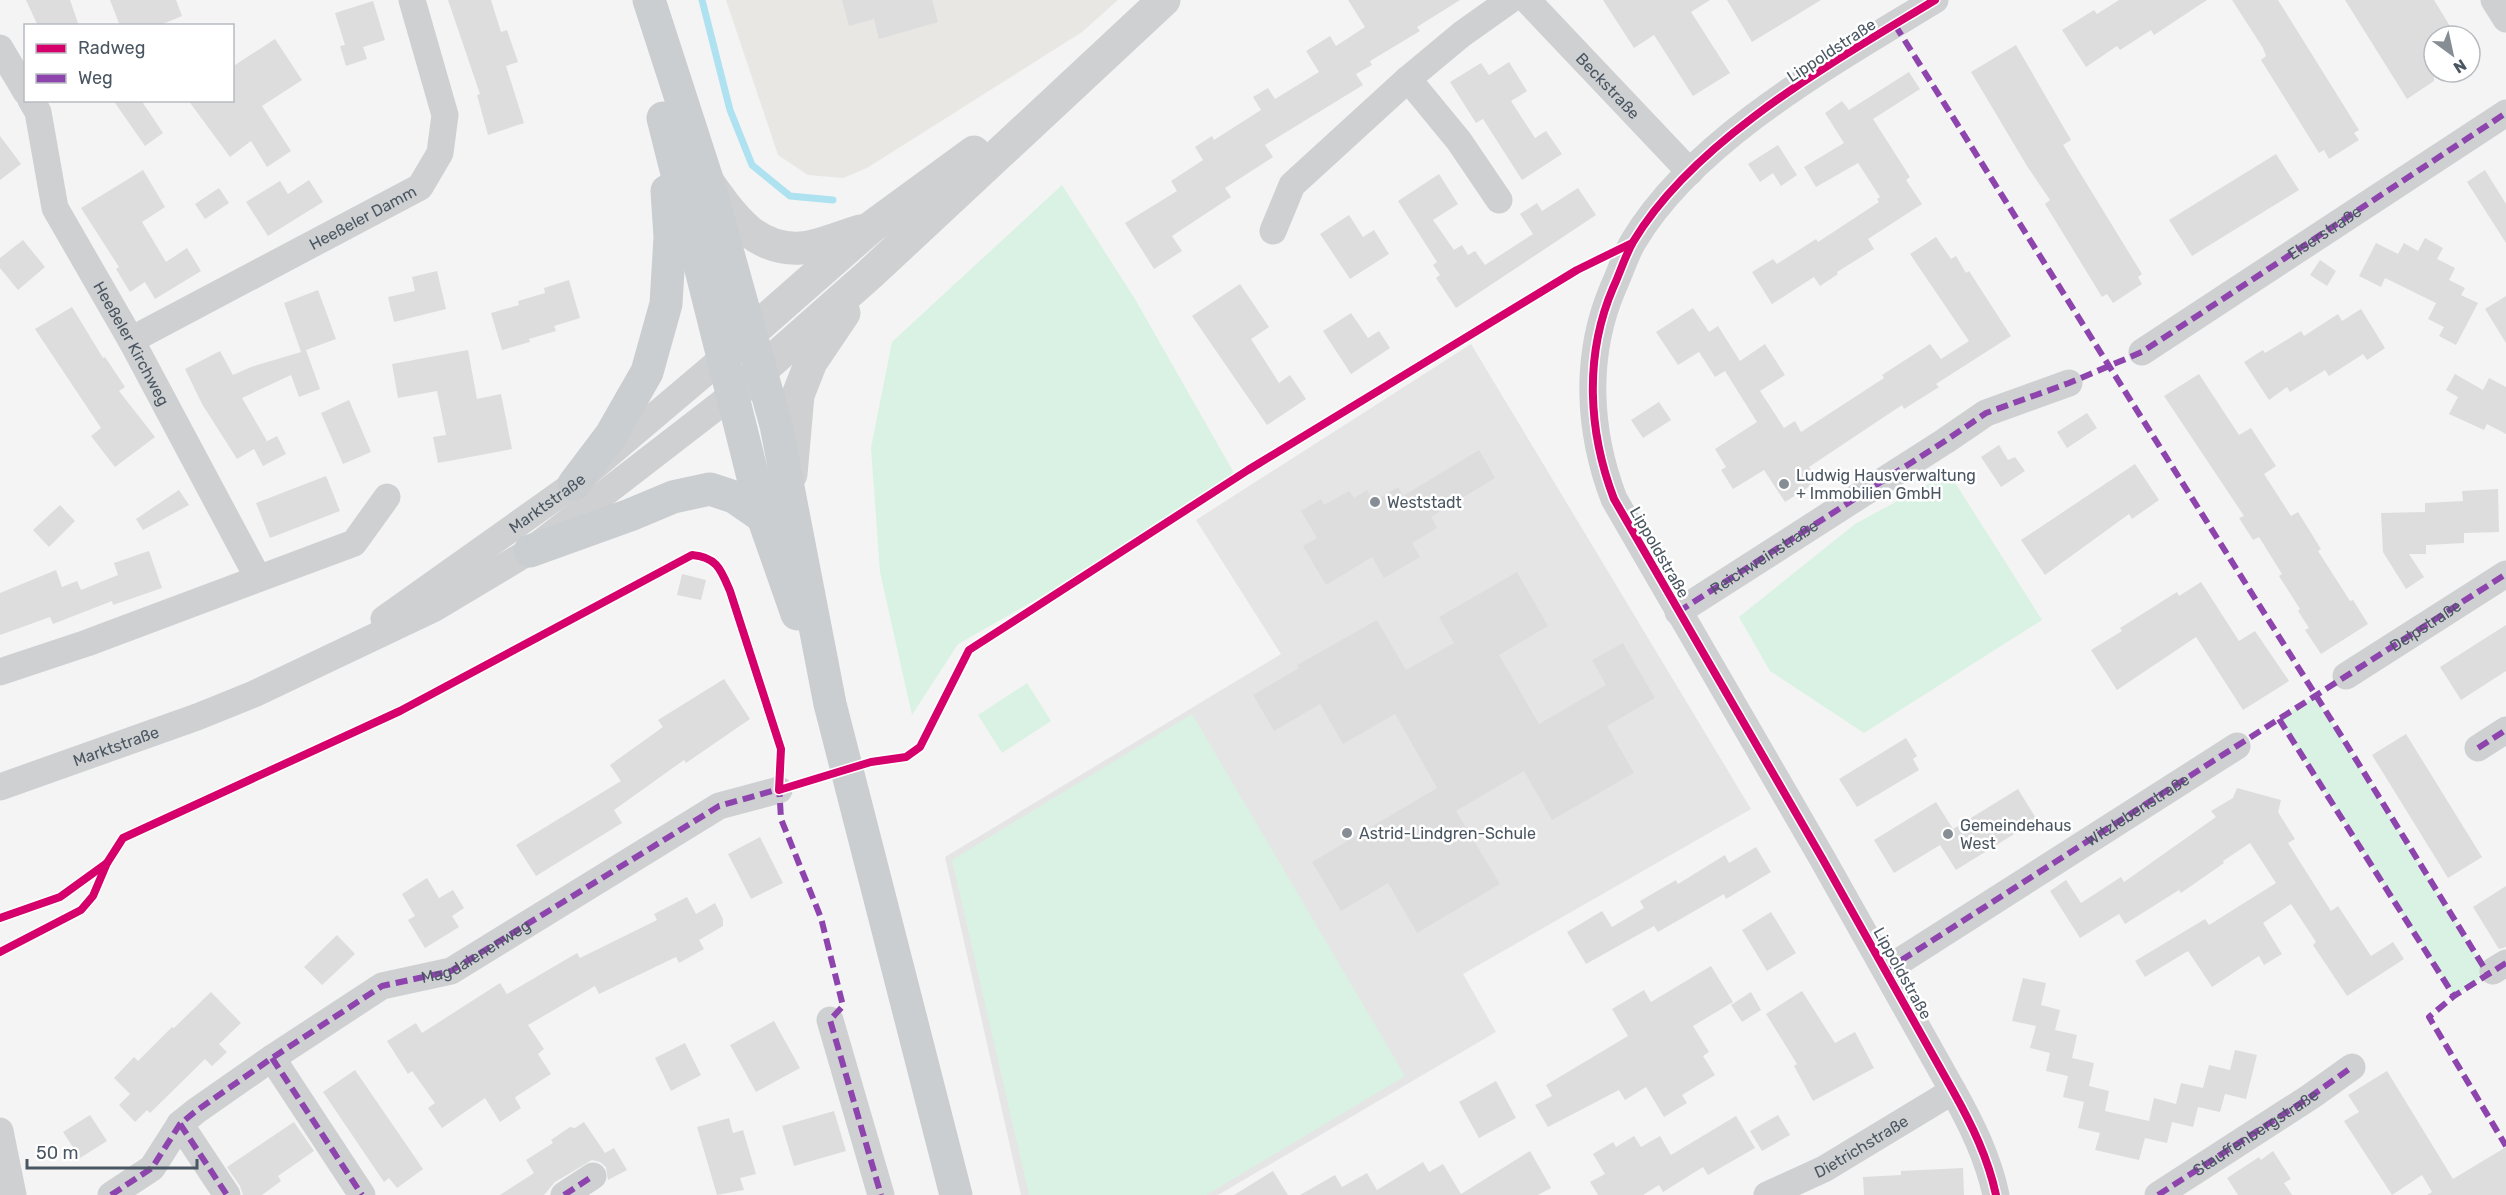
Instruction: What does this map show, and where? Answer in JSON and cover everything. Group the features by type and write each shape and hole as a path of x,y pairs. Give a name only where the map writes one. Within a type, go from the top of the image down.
{"main road":[{"path":"574,484 611,435 647,372 666,304 670,237 663,118 650,2"},
{"path":"650,2 708,182 761,371 790,494 830,704 956,1195"},
{"path":"663,118 763,517 830,704"},
{"path":"530,551 673,497 710,489 734,497 763,517"}],"street":[{"name":"Heeßeler Damm","path":"131,340 420,187 440,153 445,115 412,0"},
{"path":"732,395 870,274 1164,0"},
{"path":"1273,231 1292,185 1408,79 1462,34 1510,0"},
{"name":"Beckstraße","path":"1527,0 1690,172"},
{"name":"Lippoldstraße","path":"1935,0 1785,96 1722,142 1653,212 1632,243 1606,306 1594,349 1593,384 1596,438 1614,500 1886,970 1975,1130 1992,1175 1996,1195"},
{"path":"2494,0 2506,20"},
{"path":"0,48 24,89"},
{"path":"708,182 737,223 753,236 772,245 802,248 870,228 1091,66"},
{"path":"1408,79 1459,141 1499,200"},
{"name":"Heeßeler Kirchweg","path":"32,102 38,112 55,208 131,340 258,578"},
{"name":"Elserstraße","path":"2142,352 2506,113"},
{"name":"Marktstraße","path":"329,658 574,484 724,357 870,228"},
{"path":"790,494 792,445 798,395 811,362 870,274"},
{"name":"Reichweinstraße","path":"1678,612 1945,441 1986,412 2069,383"},
{"name":"Marktstraße","path":"0,787 197,717 254,694 435,608 530,551 732,395"},
{"path":"0,672 87,643 354,543 387,497"},
{"name":"Delpstraße","path":"2346,676 2506,574"},
{"path":"2478,748 2506,730"},
{"name":"Witzlebenstraße","path":"1886,970 2237,746"},
{"name":"Magdalenenweg","path":"111,1195 152,1168 180,1124 272,1058 381,986 452,971 719,806 779,790"},
{"path":"830,1020 880,1195"},
{"path":"272,1058 362,1195"},
{"name":"Stauffenbergstraße","path":"2158,1195 2310,1097 2352,1067"},
{"name":"Dietrichstraße","path":"1767,1195 1824,1169 1953,1091"},
{"path":"180,1124 227,1195"},
{"path":"0,1131 13,1195"},
{"path":"564,1195 593,1176"}],"shaded area":[{"path":"726,0 1118,0 1082,32 867,168 843,178 808,175 778,155"},
{"name":"Astrid-Lindgren-Schule","path":"1471,344 1751,809 1463,974 1496,1032 1218,1195 1021,1195 945,857 1281,654 1196,520"}],"green space":[{"path":"1062,185 1135,299 1234,473 1046,594 958,644 912,715 880,572 871,448 892,342"},
{"path":"1949,473 2042,620 1864,733 1770,671 1739,617 1855,524"},
{"path":"1027,683 1051,721 1002,753 978,715"},
{"path":"2315,696 2488,974 2454,996 2279,719"},
{"path":"1192,714 1405,1076 1206,1195 1029,1195 952,860"}],"building":[{"path":"26,0 70,0 78,24 37,24"},
{"path":"110,0 176,0 182,16 163,24 119,24"},
{"path":"448,0 491,0 501,32 507,30 518,62 506,66 524,123 488,135 477,95 480,94"},
{"path":"842,0 932,0 938,22 879,39 874,19 849,26"},
{"path":"1348,0 1460,0 1417,27 1420,31 1370,61 1372,65 1356,74 1363,85 1265,145 1273,157 1225,188 1231,197 1172,236 1182,251 1154,269 1125,223 1177,191 1171,181 1203,160 1195,147 1212,136 1214,140 1261,110 1253,97 1268,88 1275,99 1319,72 1306,51 1330,36 1336,46 1365,27"},
{"path":"1603,0 1710,0 1691,12 1730,73 1693,96 1654,35 1634,48"},
{"path":"1727,0 1821,0 1752,42"},
{"path":"2119,0 2207,0 2154,35 2151,30 2120,50 2117,46 2086,67 2062,30 2094,10 2097,14"},
{"path":"2232,0 2278,0 2359,130 2354,133 2359,140 2329,159 2324,150 2319,153 2261,60 2266,56 2263,48"},
{"path":"2345,0 2434,0 2449,24 2422,24 2422,84 2430,84 2407,99"},
{"path":"373,1 385,40 363,47 367,59 346,66 340,46 345,45 335,13"},
{"path":"275,39 302,80 262,106 291,151 267,167 251,141 230,157 189,102 234,102 234,66"},
{"path":"2016,45 2071,140 2063,145 2142,274 2138,277 2142,284 2113,303 2107,294 2102,297 2045,204 2050,200 1971,72"},
{"path":"1509,62 1527,91 1511,101 1535,138 1546,131 1562,154 1522,180 1483,119 1476,123 1450,82 1481,63 1489,75"},
{"path":"1909,72 1920,89 1873,119 1910,177 1906,180 1922,204 1868,239 1874,249 1837,272 1838,274 1820,286 1814,277 1772,304 1752,272 1773,259 1777,264 1816,239 1818,242 1879,202 1877,199 1880,197 1858,163 1816,187 1804,167 1844,143 1825,113 1842,101 1849,110"},
{"path":"114,102 142,102 163,133 145,146"},
{"path":"0,136 21,164 0,180"},
{"path":"1778,145 1797,175 1781,186 1773,173 1760,182 1748,164"},
{"path":"2276,154 2299,190 2192,256 2169,220"},
{"path":"143,170 165,207 142,222 166,262 187,248 201,271 155,299 145,282 130,292 116,269 119,267 81,208"},
{"path":"2485,170 2506,204 2506,243 2467,182"},
{"path":"1439,174 1458,204 1433,220 1454,250 1462,245 1468,255 1475,251 1485,265 1533,234 1520,214 1537,203 1542,211 1578,188 1596,215 1456,308 1436,278 1440,275 1433,265 1437,262 1398,201"},
{"path":"309,180 323,202 268,236 246,202 280,181 288,194"},
{"path":"219,188 229,203 205,219 195,204"},
{"path":"1349,215 1363,237 1374,230 1389,254 1350,279 1320,234"},
{"path":"1936,237 1951,259 1956,256 1966,273 1969,271 2011,336 1936,384 1939,387 1904,409 1902,405 1809,467 1818,481 1785,502 1764,470 1733,489 1721,470 1726,467 1715,449 1757,422 1725,371 1715,377 1699,352 1678,365 1656,332 1693,308 1709,332 1718,326 1740,361 1765,344 1785,375 1760,391 1784,428 1795,421 1801,432 1884,378 1882,375 1930,344 1941,359 1969,341 1910,254"},
{"path":"2425,238 2443,248 2437,259 2455,268 2449,280 2465,288 2461,295 2478,303 2456,345 2439,336 2444,327 2428,319 2436,303 2385,278 2381,287 2359,276 2376,243 2398,254 2404,243 2418,251"},
{"path":"23,240 45,267 18,290 0,268 0,258"},
{"path":"2320,260 2336,271 2327,286 2310,275"},
{"path":"437,271 446,309 394,322 388,297 415,291 412,277"},
{"path":"569,280 580,318 554,326 556,331 529,339 530,342 502,350 491,313 519,305 518,301 545,293 544,288"},
{"path":"1240,284 1269,327 1251,339 1279,383 1290,375 1306,399 1267,425 1192,316"},
{"path":"318,290 336,339 306,350 320,389 299,397 291,375 242,398 267,441 260,445 277,436 286,454 263,466 254,449 237,459 202,404 185,369 220,351 233,375 251,367 301,352 284,303"},
{"path":"2506,296 2506,343 2485,309"},
{"path":"72,307 103,358 105,357 125,387 119,391 155,437 115,467 91,436 101,428 35,329"},
{"path":"2361,309 2385,348 2367,360 2363,354 2329,376 2325,370 2290,392 2287,387 2269,400 2244,362 2263,350 2265,353 2301,331 2304,336 2338,314 2342,321"},
{"path":"1351,313 1368,338 1379,331 1390,348 1351,374 1323,331"},
{"path":"468,350 477,399 501,394 512,449 438,463 433,437 446,435 437,391 398,398 392,364"},
{"path":"2199,374 2239,435 2251,428 2276,466 2264,474 2291,516 2298,512 2321,549 2318,551 2350,601 2353,600 2368,624 2321,654 2305,630 2309,628 2279,576 2282,574 2259,537 2253,540 2239,518 2244,516 2164,396"},
{"path":"2455,374 2483,390 2489,378 2506,387 2506,434 2487,424 2484,430 2449,414 2458,397 2446,390"},
{"path":"349,400 371,452 343,464 321,413"},
{"path":"1659,402 1671,420 1643,438 1631,420"},
{"path":"2087,413 2097,428 2067,448 2057,432"},
{"path":"1999,445 2008,460 2015,457 2025,471 2001,487 1981,457"},
{"path":"1479,450 1495,478 1431,517 1437,528 1412,543 1420,557 1384,578 1372,557 1326,585 1303,546 1317,538 1301,511 1321,499 1324,505 1349,491 1354,498 1367,490 1374,502 1398,487 1403,496"},
{"path":"2135,464 2159,500 2132,519 2129,514 2045,575 2021,540"},
{"path":"326,476 340,511 270,538 256,503"},
{"path":"2498,489 2499,532 2464,533 2464,543 2426,545 2426,554 2409,554 2424,577 2406,589 2383,552 2381,513 2425,512 2425,503 2463,501 2462,491"},
{"path":"179,490 189,505 143,530 136,519"},
{"path":"60,505 75,521 49,547 33,530"},
{"path":"149,551 162,588 113,605 112,601 53,624 50,617 0,635 0,593 56,570 62,587 77,581 81,590 118,575 114,563"},
{"path":"1517,572 1548,626 1499,655 1539,724 1606,685 1592,660 1623,643 1655,698 1607,726 1634,773 1552,820 1524,771 1456,811 1500,884 1417,933 1388,883 1341,911 1312,862 1437,788 1395,714 1343,744 1320,704 1274,731 1253,695 1299,668 1297,665 1377,620 1406,670 1454,643 1439,617"},
{"path":"682,574 706,580 701,600 677,595"},
{"path":"2201,582 2239,641 2255,631 2289,681 2243,710 2196,637 2117,690 2091,650 2122,631 2120,628 2177,592 2179,596"},
{"path":"2506,625 2506,671 2461,700 2440,667"},
{"path":"724,679 750,719 686,763 684,760 614,810 622,823 536,876 516,845 621,781 610,765 663,727 658,720"},
{"path":"2406,734 2482,857 2448,878 2372,755"},
{"path":"1906,738 1917,756 1913,759 1919,770 1857,807 1839,779"},
{"path":"2237,788 2281,800 2278,812 2295,839 2288,843 2331,911 2338,906 2371,956 2393,942 2404,959 2347,996 2313,945 2316,942 2291,904 2263,923 2282,954 2264,965 2259,956 2212,987 2188,951 2145,977 2135,961 2205,919 2209,925 2276,883 2250,843 2181,893 2179,890 2125,924 2119,914 2080,938 2050,891 2066,880 2081,903 2121,877 2124,882 2216,817 2211,811 2233,798"},
{"name":"Gemeindehaus West","path":"2018,789 2037,820 1956,870 1940,845 1894,873 1874,840 1936,802 1953,829"},
{"path":"760,837 783,883 751,899 728,854"},
{"path":"1756,847 1771,872 1726,899 1724,894 1658,932 1654,926 1586,964 1567,932 1602,911 1612,927 1644,908 1640,901 1676,880 1678,884 1725,855 1729,863"},
{"path":"427,878 439,898 453,890 464,908 452,916 459,927 425,948 408,920 415,916 402,894"},
{"path":"2506,886 2506,947 2499,949 2473,907"},
{"path":"687,897 696,914 715,903 723,919 723,926 699,940 704,949 679,963 676,957 599,994 595,986 528,1025 544,1049 538,1054 551,1074 517,1096 515,1098 521,1108 500,1122 485,1098 442,1128 428,1108 435,1103 412,1071 408,1074 387,1041 416,1023 422,1033 500,983 507,994 577,953 580,958 657,920 654,914"},
{"path":"1771,912 1796,953 1767,971 1742,930"},
{"path":"337,935 355,954 322,985 304,967"},
{"path":"1711,966 1733,1002 1693,1026 1709,1052 1703,1056 1715,1075 1682,1095 1687,1103 1664,1117 1646,1087 1625,1100 1619,1090 1548,1127 1535,1105 1552,1096 1546,1085 1628,1036 1612,1009 1644,990 1651,1002"},
{"path":"2023,978 2046,983 2041,1005 2060,1010 2055,1030 2077,1035 2072,1058 2094,1063 2089,1086 2109,1091 2105,1111 2149,1121 2154,1098 2176,1104 2181,1083 2203,1088 2209,1065 2230,1070 2235,1050 2257,1055 2246,1099 2225,1094 2220,1112 2198,1107 2193,1127 2172,1122 2167,1143 2145,1138 2139,1160 2095,1150 2100,1133 2078,1128 2084,1102 2063,1097 2068,1076 2046,1071 2050,1053 2030,1048 2036,1026 2012,1021"},
{"path":"1802,991 1835,1043 1855,1032 1874,1068 1813,1101 1794,1066 1797,1064 1766,1014"},
{"path":"211,992 241,1023 219,1044 227,1052 212,1066 205,1059 150,1113 147,1110 135,1122 119,1105 130,1094 114,1078 134,1057 138,1061"},
{"path":"1751,992 1761,1010 1742,1022 1731,1005"},
{"path":"774,1021 800,1068 756,1092 730,1045"},
{"path":"685,1043 701,1075 671,1091 655,1058"},
{"path":"355,1070 423,1169 397,1188 389,1178 384,1182 323,1092"},
{"path":"2387,1071 2453,1179 2506,1147 2506,1195 2427,1195 2432,1192 2422,1175 2392,1195 2344,1121 2359,1112 2348,1095"},
{"path":"1496,1081 1516,1118 1479,1138 1459,1102"},
{"path":"834,1111 846,1151 794,1166 782,1126"},
{"path":"90,1115 107,1141 80,1158 63,1132"},
{"path":"1778,1115 1790,1135 1762,1151 1750,1131"},
{"path":"1736,1116 1755,1148 1708,1175 1703,1167 1663,1192 1659,1185 1643,1195 1598,1195 1590,1182 1605,1174 1593,1154 1613,1142 1616,1147 1634,1136 1641,1147 1660,1136 1671,1155"},
{"path":"729,1118 733,1133 743,1130 756,1174 740,1178 744,1190 717,1195 697,1127"},
{"path":"294,1122 314,1151 278,1176 281,1181 262,1195 243,1195 240,1186 227,1167"},
{"path":"584,1122 605,1153 614,1148 627,1170 608,1180 606,1167 592,1160 555,1182 544,1195 500,1195 534,1173 526,1160 553,1143 551,1140 570,1127 575,1128"},
{"path":"1530,1151 1551,1188 1538,1195 1300,1195 1335,1175 1342,1187 1367,1173 1377,1190 1423,1162 1429,1172 1443,1164 1461,1194"},
{"path":"2273,1151 2291,1179 2284,1183 2292,1195 2238,1195 2227,1178 2259,1157 2261,1160"},
{"path":"1963,1168 1964,1195 1864,1195 1863,1177 1901,1175 1901,1171"},
{"path":"1273,1171 1288,1195 1234,1195"}],"waterway":[{"path":"702,0 730,110 752,165 790,196 833,200"}],"marked path":[{"path":"1895,25 2488,974"},
{"path":"1678,612 1986,413 2069,383 2142,352 2506,113"},
{"path":"1886,970 2506,574"},
{"path":"2279,719 2454,996"},
{"path":"2478,748 2506,730"},
{"path":"779,785 781,819 821,918 843,1006 830,1020 881,1195"},
{"path":"111,1195 152,1168 180,1124 196,1111 382,986 451,971 719,806 783,788"},
{"path":"2506,963 2454,996 2429,1017 2506,1146"},
{"path":"272,1058 362,1195"},
{"path":"2158,1195 2310,1097 2352,1067"},
{"path":"180,1124 227,1195"},
{"path":"564,1195 593,1176"}],"cycle path":[{"path":"1935,0 1854,49 1769,105 1692,169 1659,205 1630,247 1613,288 1597,340 1593,394 1599,447 1614,499 1822,858 1967,1116 1989,1168 1996,1195"},
{"path":"0,952 81,910 93,896 107,863 123,838 400,711 692,555 713,562 721,571 730,591 781,749 779,790 871,762 906,757 920,747 969,650 1248,470 1577,270 1632,243"},
{"path":"0,918 60,897 107,863"}],"place":[{"name":"Ludwig Hausverwaltung + Immobilien GmbH","path":"1784,484"},
{"name":"Weststadt","path":"1375,502"},
{"name":"Astrid-Lindgren-Schule","path":"1347,833"},
{"name":"Gemeindehaus West","path":"1948,834"}]}
